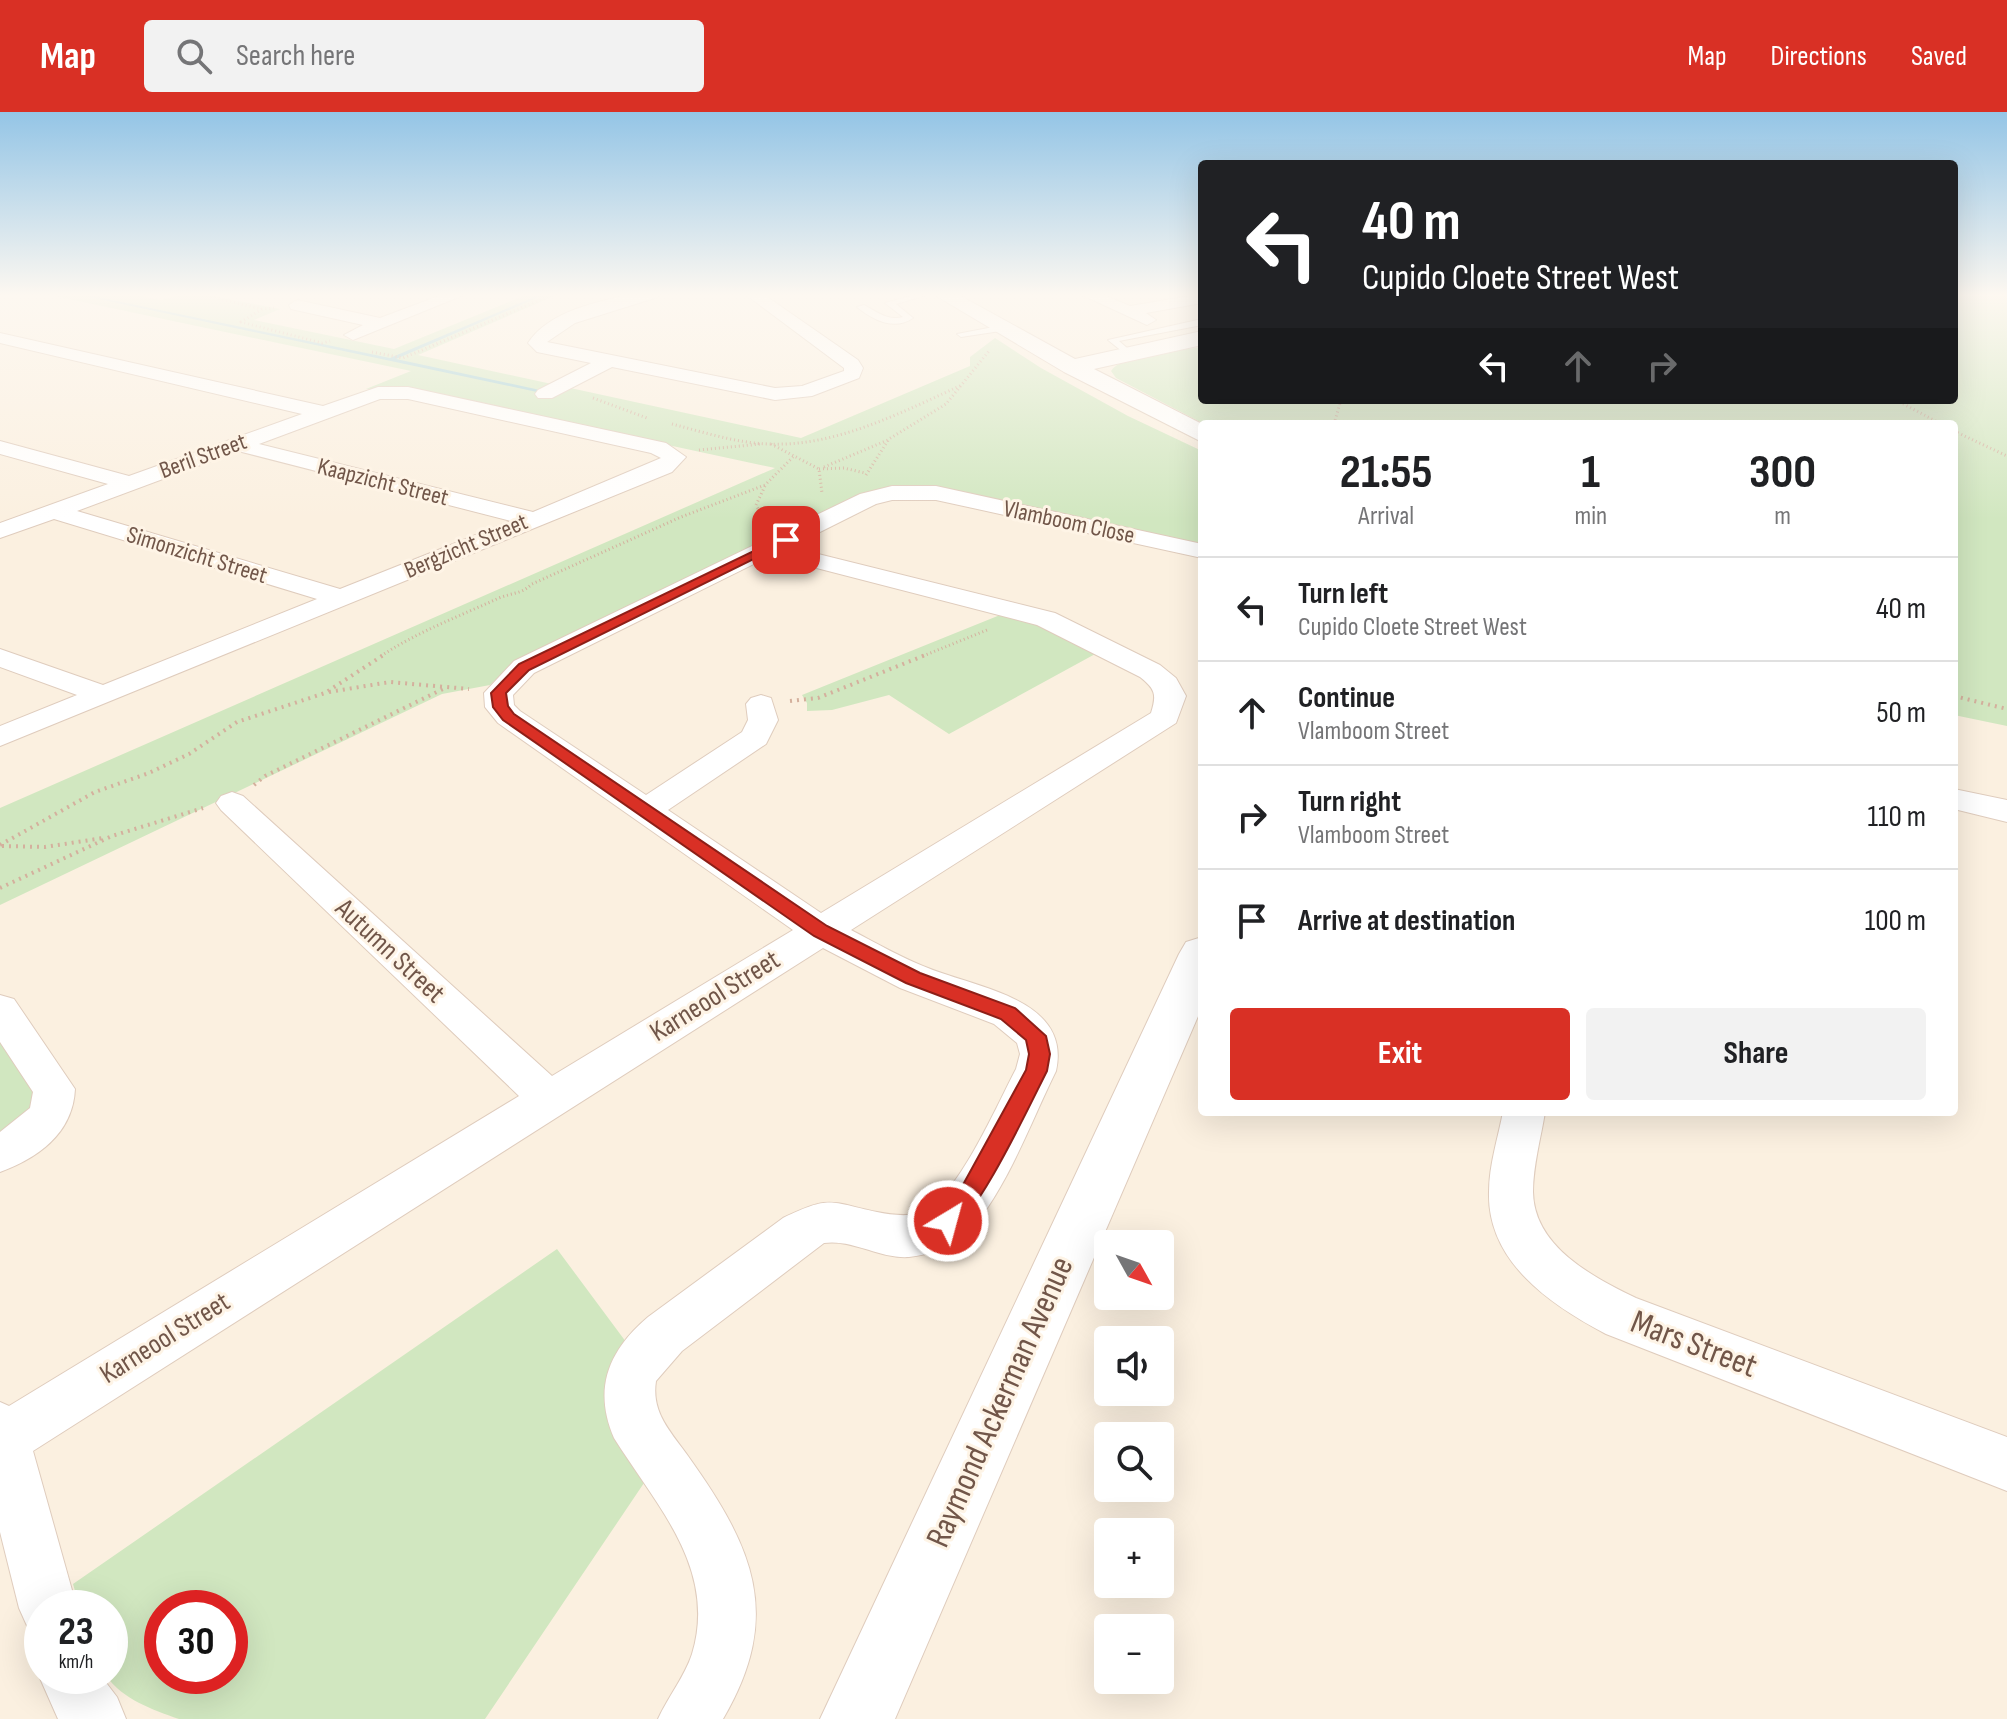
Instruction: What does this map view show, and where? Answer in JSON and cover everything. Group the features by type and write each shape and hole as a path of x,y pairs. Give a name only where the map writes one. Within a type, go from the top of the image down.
{"street":[{"path":"134,369 321,412"},
{"path":"551,391 594,369"},
{"path":"646,369 784,394 814,390 853,369"},
{"path":"1076,369 1198,432"},
{"name":"Beril Street","path":"0,531 378,393 408,393 658,448 675,457"},
{"name":"Kaapzicht Street","path":"234,444 532,519"},
{"path":"0,447 129,483"},
{"name":"Bergzicht Street","path":"0,737 664,467 675,457"},
{"name":"Vlamboom Close","path":"498,693 524,667 868,499 902,492 936,493 1198,550"},
{"name":"Simonzicht Street","path":"52,511 342,598"},
{"name":"Karneool Street","path":"1,1436 1165,717 1171,696 1166,684 1150,671 1068,629 1020,610 778,545"},
{"path":"0,657 103,695"},
{"path":"498,693 500,707 509,717 821,931 913,978 1008,1013 1036,1036 1040,1054 1036,1071 967,1199 948,1221 923,1233 899,1237 876,1233 846,1222 823,1220 799,1233 665,1334 649,1347 636,1364 627,1396 632,1420 718,1551 728,1582 729,1624 719,1665 689,1719"},
{"path":"646,810 755,737 763,720 761,704"},
{"path":"1958,800 2007,811"},
{"name":"Autumn Street","path":"232,803 549,1099"},
{"name":"Raymond Ackerman Avenue","path":"857,1719 1198,963"},
{"path":"0,1010 54,1089 55,1104 42,1125 18,1144 0,1153"},
{"name":"Mars Street","path":"1523,1116 1511,1197 1519,1231 1540,1263 1576,1293 1623,1317 2007,1464"},
{"path":"1,1436 43,1590"},
{"path":"77,1694 95,1719"}],"path":[{"path":"819,469 889,439 946,404 974,369"},
{"path":"675,457 727,445 769,444 832,436 909,409 962,385"},
{"path":"551,391 648,418"},
{"path":"1904,404 1934,420"},
{"path":"662,422 769,444 819,469"},
{"path":"1958,433 2007,456"},
{"path":"868,499 861,491 867,473 889,439"},
{"path":"778,545 756,505 765,485 795,455"},
{"path":"819,469 826,520"},
{"path":"325,693 398,645 504,596 525,591 532,584 681,517 765,485"},
{"path":"761,704 818,698 1004,623 1020,610"},
{"path":"0,846 95,792 189,754 237,722 325,693 390,682 498,693"},
{"path":"0,888 112,836 188,811 232,803 265,776 447,687"},
{"path":"1958,697 2007,709"},
{"path":"0,846 45,847 112,836"}],"green space":[{"path":"401,369 483,369 801,438 963,369 1043,369 1128,416 1198,449 1198,545 910,488 507,669 490,685 442,694 0,905 0,808 775,468 404,388 366,389 411,371"},
{"path":"1198,369 1198,404 1958,404 1958,369 2007,369 2007,726 1958,716 1958,420 1198,421 1116,378 1111,371"},
{"path":"1005,613 1027,619 1097,653 949,734 889,695 832,710 807,711 802,695"},
{"path":"0,1041 36,1097 36,1107 0,1140"},
{"path":"557,1249 629,1346 646,1480 485,1719 179,1719 125,1694 128,1694 128,1590 75,1590 73,1584"}],"waterway":[{"path":"437,369 537,390"}],"route":[{"path":"786,540 524,667 498,693 500,707 509,717 821,931 913,978 1008,1013 1036,1036 1040,1054 1036,1071 967,1199 948,1221"}]}
